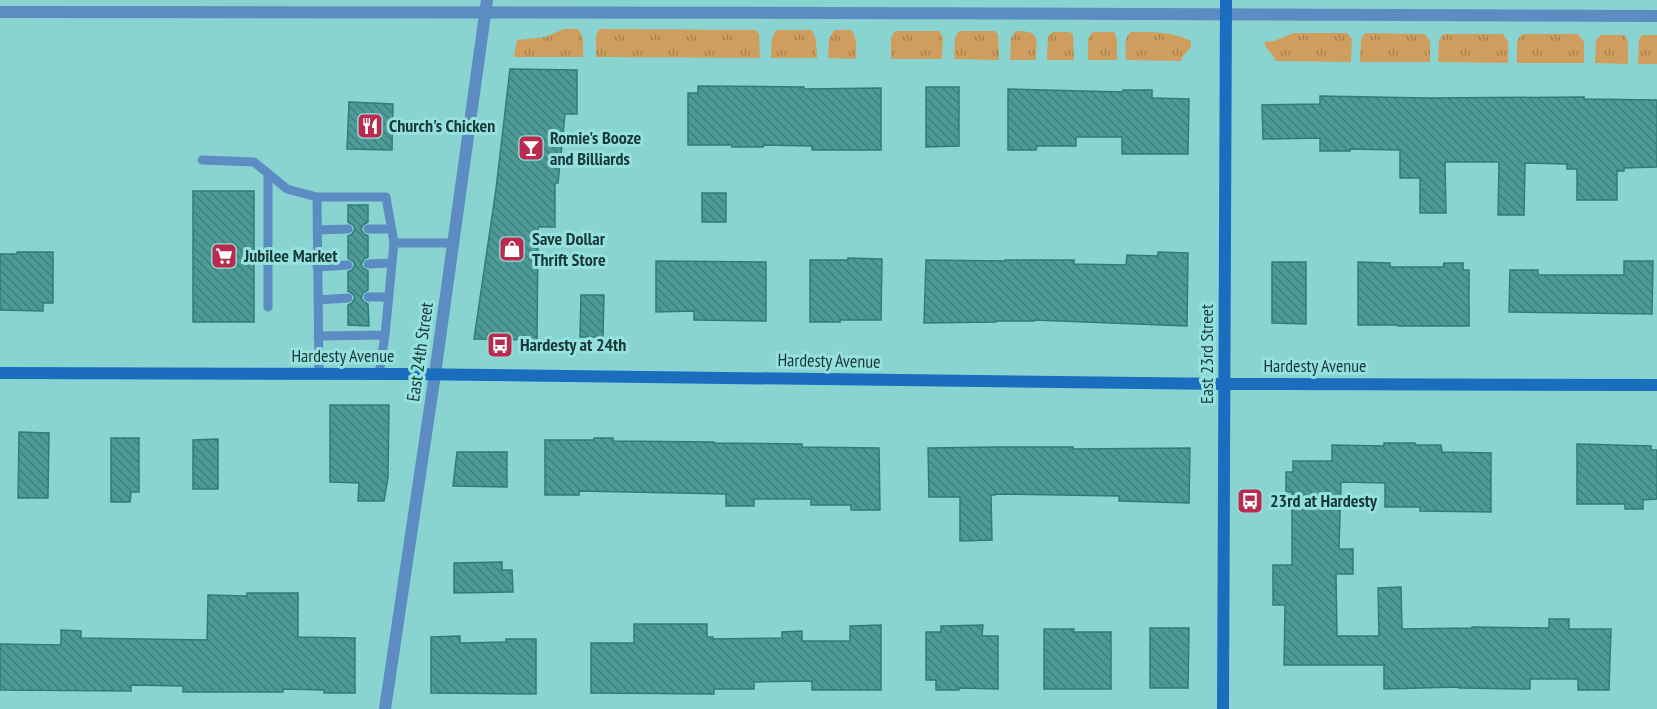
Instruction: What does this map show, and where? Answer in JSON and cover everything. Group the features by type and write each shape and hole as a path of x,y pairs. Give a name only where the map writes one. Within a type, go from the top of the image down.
{"main road":[{"name":"East 23rd Street","path":"1224,709 1226,0"},
{"name":"Hardesty Avenue","path":"0,373 435,374 1225,384 1657,385"}],"street":[{"name":"East 24th Street","path":"385,709 487,0"},
{"path":"0,12 1226,13 1657,16"}],"lane":[{"path":"202,160 254,162 287,189 317,197 386,197 394,243 379,374"},
{"path":"268,173 268,307"},
{"path":"317,197 319,374"},
{"path":"317,230 348,229"},
{"path":"368,229 392,229"},
{"path":"394,243 453,243"},
{"path":"368,264 392,263"},
{"path":"317,267 348,265"},
{"path":"368,297 389,297"},
{"path":"318,300 348,298"},
{"path":"318,336 385,335"}],"green space":[{"path":"564,29 578,29 583,39 583,57 514,57 517,40 545,37"},
{"path":"599,29 756,30 759,34 760,58 596,57 596,36"},
{"path":"776,30 812,30 816,40 817,58 771,58 772,38"},
{"path":"834,30 851,30 856,40 856,59 828,58 829,39"},
{"path":"895,31 939,31 943,37 942,59 891,59 891,37"},
{"path":"959,31 994,31 998,34 999,60 954,59 955,37"},
{"path":"1016,31 1034,34 1037,41 1036,60 1010,60 1011,38"},
{"path":"1053,32 1073,34 1074,60 1047,60 1048,36"},
{"path":"1093,32 1114,32 1117,39 1117,60 1088,60 1088,38"},
{"path":"1131,32 1177,35 1191,41 1191,47 1181,61 1126,60 1126,41"},
{"path":"1293,33 1347,33 1352,39 1351,62 1276,61 1264,42 1274,41"},
{"path":"1365,33 1425,34 1430,41 1430,62 1360,62 1361,39"},
{"path":"1443,34 1503,34 1508,42 1508,63 1438,62 1439,41"},
{"path":"1522,34 1578,34 1584,42 1584,63 1517,63 1517,41"},
{"path":"1601,35 1625,35 1628,42 1628,64 1595,63 1596,40"},
{"path":"1642,35 1657,35 1657,64 1638,64 1639,40"}],"building":[{"path":"510,69 577,70 577,114 565,114 558,183 555,183 555,227 538,227 537,340 474,339 496,189"},
{"path":"698,86 804,87 804,89 881,88 881,150 812,150 812,146 688,145 688,93 698,93"},
{"path":"926,87 959,87 959,146 926,147"},
{"path":"1008,89 1123,92 1123,90 1152,90 1152,98 1189,99 1188,154 1122,154 1122,137 1076,137 1076,146 1037,146 1036,150 1008,150"},
{"path":"1320,96 1584,97 1584,99 1657,100 1657,167 1624,168 1624,171 1617,171 1617,200 1577,200 1577,169 1567,169 1567,164 1525,163 1524,215 1498,215 1499,162 1445,162 1446,213 1420,213 1420,178 1400,178 1400,150 1320,151 1320,138 1263,139 1262,105 1320,104"},
{"name":"Church's Chicken","path":"349,102 393,104 392,150 347,149"},
{"name":"Jubilee Market","path":"193,191 254,191 254,322 193,322"},
{"path":"702,193 726,193 726,222 702,222"},
{"path":"348,205 368,205 368,222 361,230 368,236 368,257 361,264 368,271 368,290 361,298 368,304 369,326 348,325 348,305 355,298 348,291 348,272 355,265 348,258 348,236 355,229 348,222"},
{"path":"17,252 53,252 53,303 43,303 43,311 0,310 0,254 17,254"},
{"path":"1158,252 1188,253 1187,326 1034,320 924,323 926,260 1074,260 1074,264 1126,265 1127,255 1158,256"},
{"path":"848,258 882,259 881,320 810,322 810,260 848,260"},
{"path":"656,261 766,262 766,321 694,320 694,311 656,312"},
{"path":"1624,261 1653,261 1652,314 1509,312 1510,270 1538,270 1538,275 1624,275"},
{"path":"1272,262 1306,262 1306,324 1272,323"},
{"path":"1358,262 1390,263 1390,267 1443,267 1444,263 1463,263 1463,270 1469,270 1469,326 1358,325"},
{"path":"581,295 604,295 603,337 580,337"},
{"path":"330,405 389,405 388,478 384,501 358,501 359,483 330,482"},
{"path":"19,432 49,433 48,498 18,498"},
{"path":"111,438 139,438 139,492 131,492 130,502 111,502"},
{"path":"594,438 613,438 613,441 802,444 802,447 879,448 880,510 851,510 851,505 811,505 811,499 754,499 754,506 726,506 726,494 579,491 579,495 545,495 545,440 594,440"},
{"path":"218,439 218,489 193,489 193,440"},
{"path":"1384,443 1441,445 1442,452 1491,453 1491,512 1420,511 1420,507 1385,507 1385,483 1341,482 1339,549 1353,549 1353,574 1336,574 1337,636 1379,636 1378,588 1401,587 1402,629 1549,628 1549,619 1569,619 1569,629 1611,629 1609,690 1578,690 1578,679 1530,679 1530,689 1459,687 1384,689 1384,665 1284,665 1285,605 1273,605 1273,565 1292,565 1292,492 1286,492 1286,472 1293,472 1293,461 1332,461 1332,445 1384,446"},
{"path":"1577,444 1651,446 1651,450 1657,450 1657,499 1643,500 1643,509 1625,509 1625,504 1577,504"},
{"path":"928,448 1190,448 1189,503 1119,501 1119,496 995,494 991,495 992,540 960,541 960,497 929,497"},
{"path":"457,452 507,452 507,487 453,486"},
{"path":"502,562 502,570 512,570 513,592 454,593 454,563"},
{"path":"247,593 298,593 298,637 355,638 355,693 283,689 283,692 183,692 183,686 131,685 131,691 0,690 0,644 61,645 61,630 81,631 81,638 207,640 208,595 247,596"},
{"path":"634,624 707,624 707,637 713,637 713,639 782,638 782,632 802,631 802,641 850,641 850,626 881,625 881,690 812,690 812,681 754,682 754,689 714,689 714,694 591,693 591,643 634,643"},
{"path":"983,625 982,636 998,636 998,689 936,690 936,680 926,680 926,632 941,632 941,626"},
{"path":"1150,628 1189,628 1188,688 1150,688"},
{"path":"1044,629 1111,632 1111,689 1044,689"},
{"path":"460,636 460,643 536,639 536,694 431,693 431,637"}],"place":[{"name":"Church's Chicken","path":"370,126"},
{"name":"Romie's Booze and Billiards","path":"531,148"},
{"name":"Save Dollar Thrift Store","path":"512,249"},
{"name":"Jubilee Market","path":"224,256"},
{"name":"Hardesty at 24th","path":"500,345"},
{"name":"23rd at Hardesty","path":"1250,501"}]}
